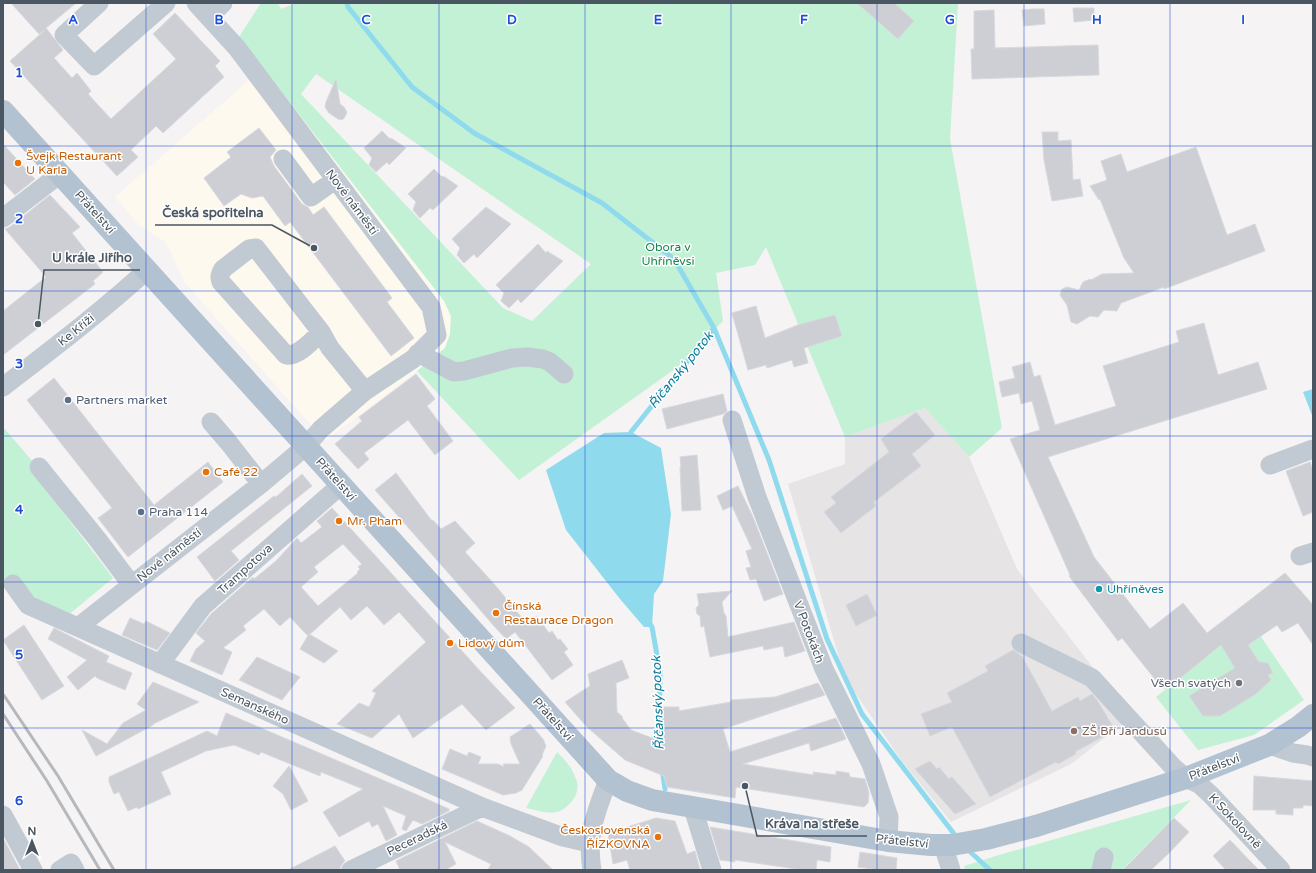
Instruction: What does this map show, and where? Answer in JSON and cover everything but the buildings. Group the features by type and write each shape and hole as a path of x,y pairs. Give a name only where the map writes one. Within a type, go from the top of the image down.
{"main road":[{"name":"Přátelství","path":"3,111 608,780 627,791 652,800 693,808 888,841 948,845 986,839 1036,826 1186,778 1269,745 1298,727 1313,715"}],"street":[{"path":"99,3 64,35 94,66 166,3"},
{"path":"203,10 223,3"},
{"name":"Nové náměstí","path":"78,627 131,584 261,484 306,446 320,429 365,391 413,359 437,335 431,307 237,48 203,10"},
{"path":"283,159 311,197 335,180"},
{"path":"3,218 60,174"},
{"path":"321,332 294,354 286,355 221,282 220,273 249,249 256,248 321,332 330,348 365,391"},
{"name":"Ke Kříži","path":"3,387 72,334 147,270"},
{"path":"418,353 454,372 464,371 512,358 528,357 543,359 550,362 564,374"},
{"name":"V Potokách","path":"732,420 757,498 824,669 871,764 889,817 888,841"},
{"path":"211,422 261,484"},
{"path":"1270,465 1313,449"},
{"path":"39,467 98,540 131,584"},
{"name":"Trampotova","path":"160,664 203,606 341,484"},
{"name":"Semanského","path":"13,584 28,605 482,807 563,837 589,843"},
{"name":"K Sokolovně","path":"1021,643 1092,678 1173,767 1186,778 1199,784 1211,795 1281,870"},
{"path":"1269,745 1293,753 1313,757"},
{"path":"592,870 589,843 594,818 608,780"},
{"name":"Peceradská","path":"351,870 482,807"},
{"path":"693,808 712,870"},
{"path":"3,815 33,870"},
{"path":"948,845 951,870"},
{"path":"60,870 71,863 75,870"}],"shaded area":[{"path":"263,68 445,301 451,316 450,333 445,348 325,441 185,283 166,242 140,226 115,197"},
{"path":"925,408 969,457 1017,569 1131,717 1071,764 951,822 901,760 845,678 788,484 845,464 845,437"}],"green space":[{"name":"Obora v Uhříněvsi","path":"261,3 278,3 281,9 296,3 958,3 950,139 1002,428 969,457 925,408 845,437 766,247 755,265 716,273 723,321 679,366 519,480 417,371 445,348 450,334 451,316 444,301 239,37","holes":["316,74 591,264 532,321 503,308 301,94"]},
{"path":"3,427 40,470 34,474 113,578 67,616 3,587"},
{"path":"1251,622 1304,700 1254,735 1198,750 1156,697"},
{"path":"557,752 574,773 577,783 575,797 567,806 557,812 551,813 526,808"},
{"path":"1191,800 1122,870 965,870 964,866 999,855"}],"water":[{"path":"1313,389 1313,418 1303,392"},
{"path":"631,432 661,448 671,514 663,581 654,594 652,627 644,627 566,530 546,470 604,433"}],"waterway":[{"name":"Říčanský potok","path":"347,3 348,7 412,87 474,133 602,203 674,259 714,328 631,432 630,438"},
{"path":"714,328 769,460 827,639 862,714 958,839"},
{"name":"Říčanský potok","path":"649,622 652,627 660,672 659,747"},
{"name":"Říčanský potok","path":"662,769 665,789"},
{"path":"967,849 990,870"}],"railway":[{"path":"3,694 58,776 114,870"},
{"path":"3,714 47,781 100,870"}],"place":[{"name":"Švejk Restaurant U Karla","path":"18,163"},
{"name":"Česká spořitelna","path":"314,248"},
{"name":"U krále Jiřího","path":"38,324"},
{"name":"Partners market","path":"68,400"},
{"name":"Café 22","path":"206,472"},
{"name":"Praha 114","path":"141,512"},
{"name":"Mr. Pham","path":"339,521"},
{"name":"Uhříněves","path":"1099,589"},
{"name":"Čínská Restaurace Dragon","path":"496,613"},
{"name":"Lidový dům","path":"450,643"},
{"name":"Všech svatých","path":"1239,683"},
{"name":"ZŠ Bří Jandusů","path":"1074,731"},
{"name":"Kráva na střeše","path":"745,786"},
{"name":"Československá ŘÍZKOVNA","path":"658,837"}]}
